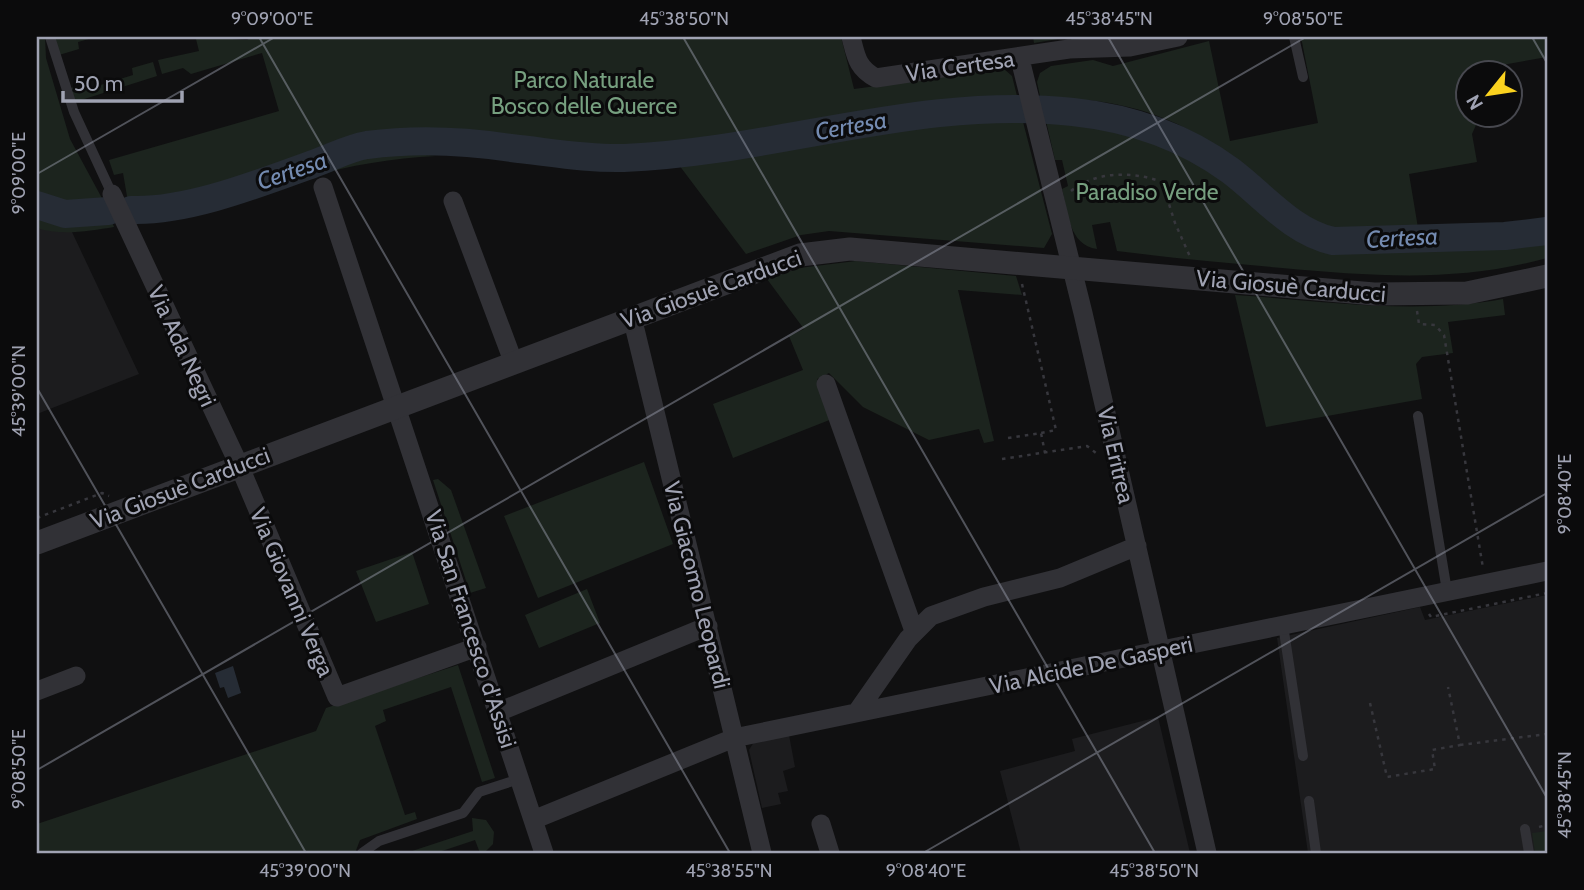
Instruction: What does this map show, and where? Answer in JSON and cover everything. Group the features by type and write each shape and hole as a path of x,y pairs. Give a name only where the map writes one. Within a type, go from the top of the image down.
{"street":[{"name":"Via Certesa","path":"851,37 858,63 876,78 1020,59 1069,49 1129,47 1178,37"},
{"name":"Via Eritrea","path":"1020,59 1137,546 1207,853"},
{"name":"Via San Francesco d'Assisi","path":"323,187 544,853"},
{"name":"Via Ada Negri","path":"112,194 239,466"},
{"path":"453,201 513,361"},
{"name":"Via Giosuè Carducci","path":"37,543 762,268 822,251 861,250 1415,295 1489,291 1547,276"},
{"name":"Via Giacomo Leopardi","path":"632,317 762,853"},
{"path":"826,384 914,631"},
{"name":"Via Giovanni Verga","path":"239,466 337,697 477,647"},
{"path":"857,712 914,631 942,610 1060,578 1137,546"},
{"name":"Via Alcide De Gasperi","path":"533,820 734,738 1547,571"},
{"path":"498,712 708,626"},
{"path":"37,691 76,676"},
{"path":"821,824 830,853"}],"lane":[{"path":"50,37 74,112 112,194"},
{"path":"1294,37 1303,77"},
{"path":"1418,416 1447,591"},
{"path":"1283,625 1303,756"},
{"path":"362,853 379,841 463,813 480,792 520,779"},
{"path":"1309,801 1316,853"},
{"path":"1525,829 1529,853"}],"path":[{"path":"1055,204 1074,188 1101,176 1119,174 1162,182 1192,263"},
{"path":"1008,438 1056,430 1020,274"},
{"path":"1417,306 1419,324 1435,325 1444,335 1484,571"},
{"path":"1041,433 1045,453"},
{"path":"37,518 102,493 116,499"},
{"path":"1426,604 1430,617 1547,593"},
{"path":"1448,687 1460,745"},
{"path":"1370,702 1387,777 1435,769 1432,750 1547,734"}],"shaded area":[{"path":"37,228 72,232 139,374 37,414"},
{"path":"1547,595 1547,853 1308,853 1277,638 1420,607 1425,620"},
{"path":"233,666 241,693 228,698 224,687 220,688 215,673"},
{"path":"1158,717 1190,853 1021,853 1000,771 1075,751 1072,739"},
{"path":"789,735 795,767 783,771 788,791 778,793 781,804 762,808 749,750 754,742"}],"green space":[{"path":"37,37 45,37 46,58 70,139 104,202 76,204 37,193"},
{"path":"53,37 96,37 78,42 79,49 59,55"},
{"name":"Parco Naturale Bosco delle Querce","path":"204,37 247,40 252,37 841,37 854,89 1004,69 1012,76 1018,100 984,99 650,149 568,149 428,130 377,132 352,137 192,194 162,201 128,202 123,173 114,175 109,160 279,111 262,53 191,74 183,68 162,74 158,60 199,51 196,39"},
{"path":"1033,37 1070,37 1034,43"},
{"path":"1070,37 1123,37 1072,41"},
{"path":"1301,37 1547,37 1547,57 1524,61 1454,60 1454,130 1474,130 1472,134 1477,162 1409,174 1418,228 1374,233 1331,231 1303,221 1220,150 1180,125 1112,103 1088,100 1041,101 1037,82 1040,73 1051,66 1093,60 1113,66 1209,41 1230,141 1318,123"},
{"path":"153,62 157,76 75,102 71,88 89,83 91,88 133,75 132,68"},
{"path":"1022,118 1052,234 1044,248 829,231 801,235 746,254 679,165 936,122"},
{"name":"Paradiso Verde","path":"1046,121 1126,131 1156,140 1231,184 1293,235 1324,249 1488,246 1547,238 1547,258 1514,266 1448,274 1382,275 1316,271 1117,251 1110,222 1092,225 1097,249 1081,241 1071,226 1062,189 1068,186 1062,160 1055,160"},
{"path":"376,150 436,156 372,163 308,178"},
{"path":"37,211 74,223 111,219 114,227 55,232 37,228"},
{"path":"856,261 1016,276 1022,295 958,290 994,441 984,443 979,429 929,440 863,407 829,373 817,379 832,419 733,458 713,404 803,370 789,336 804,329 767,279 799,268"},
{"path":"1235,295 1402,306 1469,304 1503,299 1505,315 1448,322 1453,353 1422,357 1416,364 1422,399 1266,427"},
{"path":"644,462 673,544 538,598 504,516"},
{"path":"438,479 451,490 486,588 470,593 433,480"},
{"path":"412,552 429,604 376,622 356,571"},
{"path":"587,589 600,623 539,648 525,615"},
{"path":"458,665 495,778 482,782 451,687 383,710 386,721 375,726 405,815 415,812 417,819 360,840 355,853 37,853 37,824 316,731 326,708"},
{"path":"472,818 486,820 494,832 493,844 484,853 480,853 475,840 436,853 406,853 473,831"},
{"path":"1547,831 1547,853 1535,853 1532,833"}],"waterway":[{"name":"Certesa","path":"131,210 176,206 224,195 367,145 421,141 457,142 624,158 681,154 904,118 960,111 1016,109 1094,115 1136,124 1176,139 1231,171 1304,230 1333,241 1505,236 1547,231"},
{"name":"Certesa","path":"37,205 65,214 108,211"}]}
